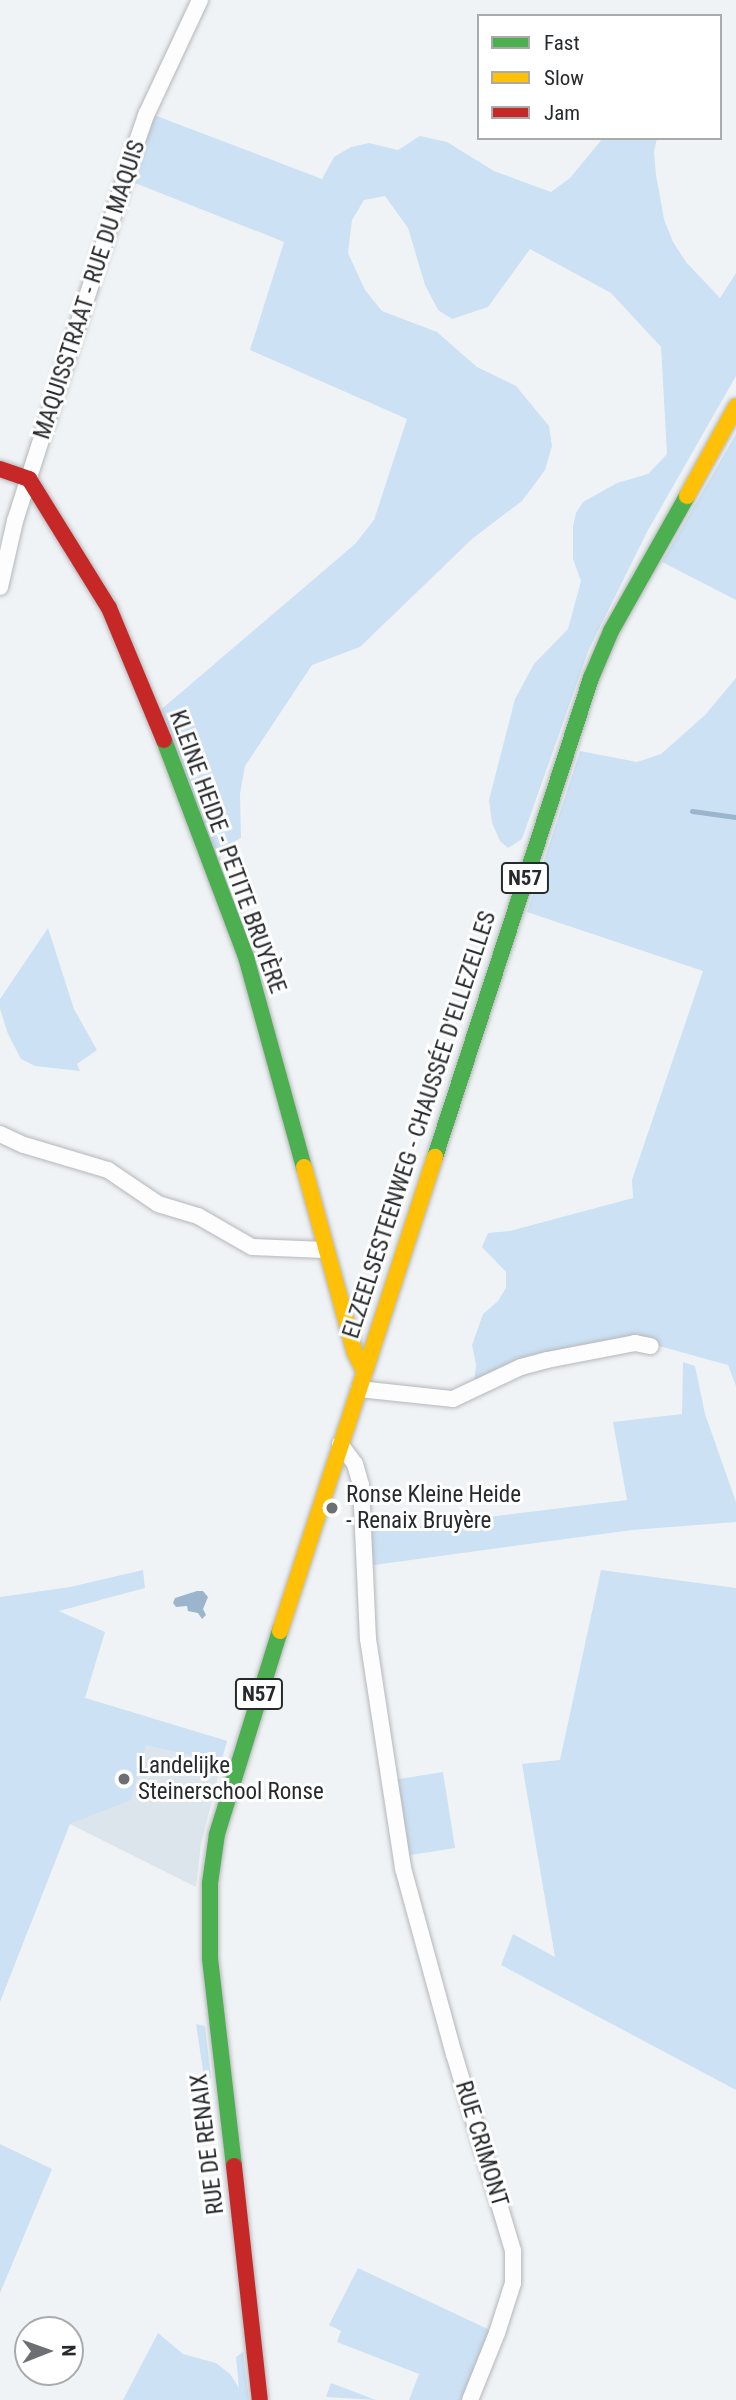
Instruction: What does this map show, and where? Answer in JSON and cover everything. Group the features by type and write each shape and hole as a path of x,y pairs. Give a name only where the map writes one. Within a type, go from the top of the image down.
{"main road":[{"name":"ELZEELSESTEENWEG - CHAUSSÉE D'ELLEZELLES","path":"211,1883 217,1834 236,1764 591,678 611,631 736,407"},
{"path":"0,469 29,479"},
{"name":"KLEINE HEIDE - PETITE BRUYÈRE","path":"29,479 109,608 187,796 246,957 325,1250 355,1353 364,1371"},
{"name":"RUE DE RENAIX","path":"211,1883 210,1957 260,2400"}],"street":[{"name":"MAQUISSTRAAT - RUE DU MAQUIS","path":"0,587 15,522 147,113 200,0"},
{"path":"0,1134 23,1145 108,1170 158,1204 198,1216 252,1247 325,1250"},
{"path":"359,1389 453,1399 521,1367 547,1360 635,1343 651,1346"},
{"name":"RUE CRIMONT","path":"340,1444 355,1464 361,1485 368,1639 408,1886 454,2054 513,2251 513,2283 497,2333 470,2400"}],"shaded area":[{"path":"154,115 322,179 334,157 351,147 369,143 398,150 420,136 447,142 494,171 551,192 570,178 601,140 657,140 654,152 656,175 664,219 673,242 686,262 720,298 736,273 736,376 647,532 589,649 522,839 508,848 500,841 492,823 489,800 515,699 534,664 568,629 581,581 573,559 573,526 576,513 583,502 617,483 648,474 667,454 661,347 611,293 530,249 488,307 452,319 438,310 425,285 408,228 385,196 364,200 352,220 348,253 365,290 382,311 437,332 477,367 516,386 549,426 552,446 545,470 522,501 472,539 360,647 312,665 245,766 240,794 241,838 213,854 157,713 355,544 374,520 407,419 250,350 284,242 130,181"},
{"path":"736,434 736,600 662,562"},
{"path":"736,678 736,1386 728,1365 637,1340 474,1385 476,1365 472,1345 483,1314 498,1301 506,1288 506,1272 482,1247 488,1233 510,1231 633,1198 632,1180 703,971 527,912 580,751 637,762 661,754 705,715"},
{"path":"48,928 74,1009 97,1050 77,1064 80,1071 35,1066 21,1059 8,1034 0,1009 0,999"},
{"path":"683,1362 695,1366 705,1414 736,1502 736,1522 632,1530 367,1566 366,1532 627,1500 613,1422 682,1414"},
{"path":"143,1570 145,1588 59,1611 105,1632 85,1698 227,1741 220,1762 146,1745 131,1800 70,1824 0,2002 0,1597 70,1587"},
{"path":"601,1570 736,1588 736,2090 501,1965 513,1934 555,1957 522,1764 560,1760"},
{"path":"203,1591 208,1597 203,1609 206,1615 202,1619 198,1613 188,1611 187,1606 176,1607 173,1603 175,1598"},
{"name":"Landelijke Steinerschool Ronse","path":"26,1680 227,1741 201,1844 196,1887 70,1824"},
{"path":"443,1772 455,1848 408,1856 396,1780"},
{"path":"196,2024 205,2026 211,2078 204,2077"},
{"path":"0,2144 52,2169 0,2293"},
{"path":"358,2268 492,2331 463,2400 409,2400 419,2374 337,2342 341,2331 329,2325"},
{"path":"158,2333 183,2354 216,2363 230,2374 239,2388 236,2357 243,2352 249,2400 123,2400"},
{"path":"331,2383 376,2400 326,2397"}],"waterway":[{"path":"692,811 736,817"}],"traffic: fast":[{"path":"435,1157 591,678 611,631 687,496"},
{"path":"164,740 246,957 304,1167"},
{"path":"234,2166 210,1957 210,1883 217,1834 280,1631"}],"traffic: slow":[{"path":"687,496 736,407"},
{"path":"280,1631 435,1157"},
{"path":"304,1167 355,1353 364,1371"}],"traffic: jam":[{"path":"0,469 29,479 109,608 164,740"},
{"path":"234,2166 260,2400"}],"place":[{"name":"Ronse Kleine Heide - Renaix Bruyère","path":"332,1508"},
{"name":"Landelijke Steinerschool Ronse","path":"124,1779"}]}
